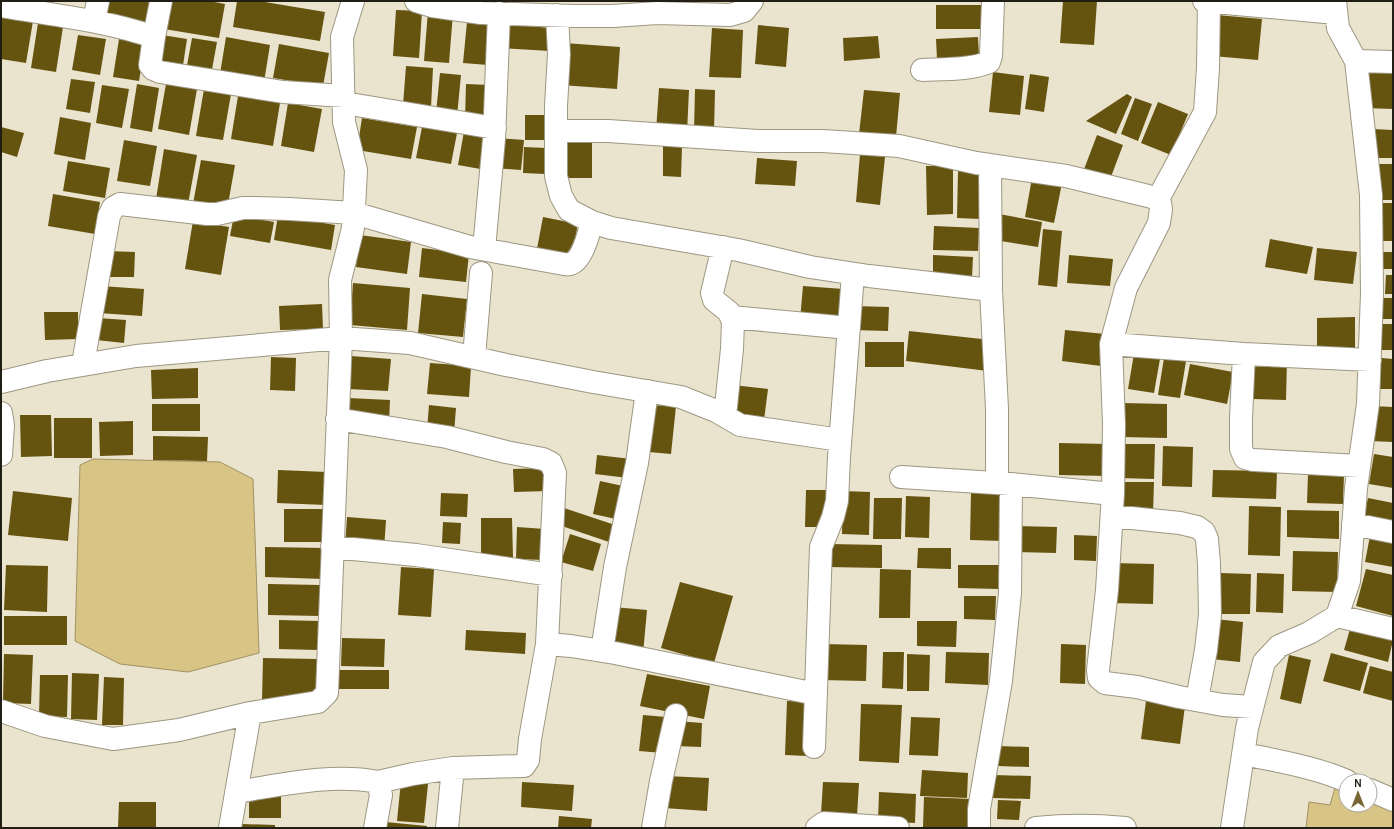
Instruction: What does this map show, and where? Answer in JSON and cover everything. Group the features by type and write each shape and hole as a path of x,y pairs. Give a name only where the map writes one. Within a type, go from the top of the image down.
{"street":[{"path":"161,1 150,65 153,69 160,72 283,92 344,100 495,128"},
{"path":"1,710 45,726 113,739 179,730 250,713 318,702 327,693 341,338 340,280 353,228 356,170 344,122 342,38 353,1"},
{"path":"416,1 432,6 481,13 613,16 657,13 730,15 744,11 752,1"},
{"path":"922,70 983,65 989,62 991,56 993,1"},
{"path":"1204,1 1335,7 1338,28 1356,61 1371,195 1372,293 1368,404 1359,466 1349,581 1337,616 1309,632 1279,646 1264,662 1252,707 1232,828"},
{"path":"1208,1 1208,68 1205,112 1158,199 1161,208 1159,222 1126,288 1111,344 1114,424 1113,494 1107,590 1098,670 1099,678 1105,683 1137,687 1223,705 1252,707"},
{"path":"1,6 51,15 96,11 127,28 154,37"},
{"path":"484,249 495,128 499,13"},
{"path":"557,15 558,54 556,176 561,196 569,210 592,222 611,228 723,247 810,268 991,290"},
{"path":"1356,61 1393,62"},
{"path":"556,131 608,131 758,141 823,141 899,146 990,165 1066,176 1158,199"},
{"path":"979,828 979,809 1001,681 1010,593 1004,484 997,409 991,290 990,165"},
{"path":"83,364 109,216 113,208 120,204 207,214 218,214 243,208 288,208 354,213 484,249 564,264 571,264 582,252 592,222"},
{"path":"723,247 712,293 714,300 729,312 733,322 732,349 725,416"},
{"path":"474,358 481,273"},
{"path":"814,747 821,547 833,517 837,501 840,440 853,274"},
{"path":"731,317 849,328"},
{"path":"1,382 83,364 136,356 341,338 410,343 571,378 681,397 716,411 740,425 840,440"},
{"path":"1111,344 1244,354 1370,360"},
{"path":"1244,354 1241,449 1245,458 1252,460 1359,466"},
{"path":"602,651 616,567 638,463 647,391"},
{"path":"1,413 3,425 1,455"},
{"path":"236,792 313,780 362,779 378,782 413,774 453,768 521,766 526,764 528,760 530,739 547,644 555,474 551,463 543,459 506,452 447,437 337,419"},
{"path":"901,477 1004,484 1113,494"},
{"path":"1112,516 1180,523 1197,527 1204,532 1207,539 1209,564 1210,616 1206,650 1197,700"},
{"path":"1353,524 1393,532"},
{"path":"332,547 416,555 551,575"},
{"path":"1337,616 1393,629"},
{"path":"547,644 602,651 816,694"},
{"path":"230,828 250,713"},
{"path":"653,828 676,715"},
{"path":"1244,754 1300,766 1338,777"},
{"path":"447,828 453,768"},
{"path":"375,828 381,795 378,782"},
{"path":"1378,793 1393,800"},
{"path":"817,828 824,823 898,828"},
{"path":"1036,828 1057,826 1110,826 1125,828"}],"shaded area":[{"path":"93,459 220,462 253,479 259,653 188,672 120,664 75,641 80,465"},
{"path":"1335,788 1338,789 1338,813 1378,813 1378,805 1393,811 1393,828 1306,828 1309,802 1330,805"}],"building":[{"path":"103,1 155,1 150,29 99,20"},
{"path":"169,1 209,1 225,4 219,38 164,29"},
{"path":"237,1 259,1 325,12 320,41 233,27"},
{"path":"1063,1 1097,1 1094,45 1060,43"},
{"path":"936,5 982,5 982,29 936,29"},
{"path":"396,10 422,11 419,58 393,56"},
{"path":"428,11 453,13 449,63 424,61"},
{"path":"1217,15 1262,19 1258,60 1213,56"},
{"path":"1,16 33,21 26,63 1,59"},
{"path":"467,22 491,24 488,65 463,63"},
{"path":"38,23 63,27 56,72 31,68"},
{"path":"501,24 551,28 550,51 499,48"},
{"path":"758,25 789,28 786,67 755,64"},
{"path":"712,28 743,30 741,78 709,77"},
{"path":"78,35 106,39 100,75 72,70"},
{"path":"162,35 187,39 182,72 157,68"},
{"path":"878,36 880,58 844,61 843,38"},
{"path":"226,37 270,45 263,88 219,80"},
{"path":"978,37 979,56 937,59 936,39"},
{"path":"192,38 217,42 211,75 186,71"},
{"path":"119,39 145,44 139,81 113,77"},
{"path":"564,43 620,47 617,89 561,85"},
{"path":"279,44 329,53 323,86 273,78"},
{"path":"406,66 433,68 431,107 403,105"},
{"path":"1365,67 1393,68 1393,109 1364,108"},
{"path":"993,72 1024,76 1020,115 989,112"},
{"path":"440,73 461,75 457,116 436,113"},
{"path":"1030,74 1049,77 1044,112 1025,109"},
{"path":"71,79 95,82 90,113 66,109"},
{"path":"137,84 159,88 152,132 130,128"},
{"path":"166,84 197,89 189,135 158,129"},
{"path":"466,84 490,85 489,120 465,119"},
{"path":"102,85 129,89 122,128 96,123"},
{"path":"659,88 689,90 687,133 656,131"},
{"path":"204,89 231,94 223,140 196,136"},
{"path":"695,89 715,90 714,131 694,131"},
{"path":"864,90 900,93 896,137 859,134"},
{"path":"1127,94 1132,97 1116,134 1086,121"},
{"path":"238,96 280,103 273,146 231,139"},
{"path":"1135,98 1152,104 1138,141 1121,134"},
{"path":"1158,102 1188,114 1171,155 1141,143"},
{"path":"288,103 322,109 314,152 281,146"},
{"path":"525,115 547,115 547,140 525,140"},
{"path":"60,117 91,123 85,160 54,154"},
{"path":"362,118 417,127 411,159 357,150"},
{"path":"423,122 458,128 451,164 416,158"},
{"path":"465,126 493,130 486,170 458,165"},
{"path":"1,127 24,133 17,157 1,152"},
{"path":"1373,129 1393,130 1393,158 1373,158"},
{"path":"565,134 592,134 592,178 565,178"},
{"path":"1097,135 1123,145 1109,182 1083,172"},
{"path":"497,138 524,140 521,170 494,168"},
{"path":"124,140 157,146 150,186 117,181"},
{"path":"663,146 682,146 681,177 663,176"},
{"path":"524,147 547,148 546,174 523,173"},
{"path":"164,149 197,155 188,204 156,199"},
{"path":"860,154 885,157 880,205 856,202"},
{"path":"757,158 797,161 795,186 755,184"},
{"path":"201,160 235,165 227,210 193,204"},
{"path":"68,161 110,168 105,198 63,191"},
{"path":"1375,164 1393,164 1393,200 1374,200"},
{"path":"926,166 953,166 953,214 927,215"},
{"path":"958,171 982,172 981,219 957,218"},
{"path":"1032,178 1062,183 1054,223 1025,217"},
{"path":"53,194 100,202 95,234 48,226"},
{"path":"1379,203 1393,203 1393,241 1378,241"},
{"path":"999,214 1042,222 1038,247 994,240"},
{"path":"234,215 274,222 270,243 230,236"},
{"path":"278,215 335,225 331,250 274,240"},
{"path":"543,217 578,224 571,260 536,254"},
{"path":"193,221 229,227 221,275 185,269"},
{"path":"934,226 979,228 978,251 933,250"},
{"path":"1043,229 1062,231 1057,287 1038,285"},
{"path":"360,235 411,242 407,274 356,267"},
{"path":"1270,239 1313,247 1307,274 1265,267"},
{"path":"422,248 469,254 466,282 419,277"},
{"path":"1317,248 1357,252 1353,284 1314,280"},
{"path":"107,251 135,252 134,277 107,277"},
{"path":"1380,252 1393,252 1393,269 1380,269"},
{"path":"933,255 973,257 972,277 933,276"},
{"path":"1069,255 1113,259 1110,286 1067,283"},
{"path":"1386,275 1393,275 1393,294 1385,294"},
{"path":"353,283 410,288 407,330 350,325"},
{"path":"101,286 144,289 142,316 99,313"},
{"path":"803,286 843,289 840,324 800,320"},
{"path":"422,294 467,299 463,337 418,333"},
{"path":"1381,298 1393,298 1393,319 1381,319"},
{"path":"322,304 323,329 280,330 279,306"},
{"path":"853,306 889,307 888,331 852,330"},
{"path":"44,312 78,312 78,339 45,340"},
{"path":"1355,317 1355,353 1317,353 1317,318"},
{"path":"98,318 126,320 124,343 96,340"},
{"path":"1380,324 1393,324 1393,350 1379,350"},
{"path":"1065,330 1105,334 1101,366 1062,361"},
{"path":"909,331 991,340 988,371 906,361"},
{"path":"865,342 904,342 904,367 865,367"},
{"path":"1135,348 1161,353 1154,393 1128,389"},
{"path":"1165,352 1187,355 1180,398 1158,395"},
{"path":"351,356 391,359 388,391 348,389"},
{"path":"271,357 296,358 295,391 270,390"},
{"path":"1381,358 1393,359 1393,389 1380,389"},
{"path":"1254,359 1287,359 1286,400 1253,399"},
{"path":"430,363 471,366 469,397 427,394"},
{"path":"1190,364 1233,372 1227,404 1184,395"},
{"path":"198,368 198,398 152,399 151,370"},
{"path":"733,385 768,389 764,420 729,415"},
{"path":"348,398 390,400 389,422 347,420"},
{"path":"1122,403 1167,404 1167,438 1122,437"},
{"path":"152,404 200,404 200,431 152,431"},
{"path":"653,404 676,406 671,454 649,452"},
{"path":"429,405 456,408 454,433 427,430"},
{"path":"1371,406 1393,407 1393,442 1370,441"},
{"path":"20,415 51,415 52,456 21,457"},
{"path":"54,418 92,418 92,458 54,458"},
{"path":"133,421 133,455 100,456 99,422"},
{"path":"153,436 208,437 207,461 153,460"},
{"path":"1059,443 1108,444 1108,476 1059,475"},
{"path":"1120,444 1155,444 1154,479 1119,478"},
{"path":"1163,446 1193,447 1192,487 1162,486"},
{"path":"1374,454 1393,457 1393,488 1369,484"},
{"path":"597,455 631,459 628,478 595,474"},
{"path":"547,468 548,491 514,492 513,469"},
{"path":"278,470 327,472 326,505 277,503"},
{"path":"1213,470 1277,471 1276,499 1212,497"},
{"path":"1308,474 1344,475 1343,504 1307,503"},
{"path":"600,481 623,486 616,519 593,514"},
{"path":"1119,482 1154,482 1153,513 1119,512"},
{"path":"806,490 827,490 826,527 805,527"},
{"path":"13,491 72,498 68,541 8,535"},
{"path":"843,491 870,492 869,535 842,534"},
{"path":"441,493 468,494 467,517 440,516"},
{"path":"971,493 1004,494 1003,541 970,540"},
{"path":"906,496 930,497 929,538 905,537"},
{"path":"874,498 902,498 901,539 873,539"},
{"path":"1368,498 1393,503 1393,523 1364,517"},
{"path":"1249,506 1281,507 1280,556 1248,555"},
{"path":"561,507 615,525 609,542 556,524"},
{"path":"284,509 327,509 327,542 284,542"},
{"path":"1287,510 1339,511 1339,539 1287,537"},
{"path":"347,517 386,520 384,550 345,547"},
{"path":"481,518 512,518 513,558 481,558"},
{"path":"443,522 461,523 460,544 442,543"},
{"path":"1015,526 1057,527 1056,553 1015,552"},
{"path":"517,527 545,529 544,560 516,559"},
{"path":"570,534 601,544 593,571 561,562"},
{"path":"1074,535 1097,536 1096,561 1074,560"},
{"path":"1370,536 1393,540 1393,567 1365,562"},
{"path":"829,544 882,545 882,568 828,567"},
{"path":"265,547 325,548 324,579 265,577"},
{"path":"918,548 951,548 951,569 917,568"},
{"path":"1293,551 1338,552 1337,592 1292,591"},
{"path":"1112,563 1154,564 1153,604 1111,603"},
{"path":"6,565 48,566 47,612 4,610"},
{"path":"958,565 999,565 998,589 958,588"},
{"path":"401,567 434,569 431,617 398,615"},
{"path":"880,569 911,570 910,618 879,618"},
{"path":"1366,569 1393,575 1393,616 1356,606"},
{"path":"1220,573 1251,574 1250,614 1219,614"},
{"path":"1257,573 1284,574 1283,613 1256,612"},
{"path":"680,582 733,596 714,663 661,648"},
{"path":"268,584 321,585 321,616 268,615"},
{"path":"964,596 996,596 995,620 964,619"},
{"path":"613,607 647,610 643,654 608,650"},
{"path":"4,616 67,616 67,645 4,645"},
{"path":"1215,619 1243,622 1240,662 1211,659"},
{"path":"279,620 318,621 318,650 279,649"},
{"path":"917,621 957,621 956,647 917,646"},
{"path":"1350,629 1393,640 1388,662 1344,650"},
{"path":"466,630 526,633 525,654 465,650"},
{"path":"342,638 385,639 384,667 341,666"},
{"path":"822,644 867,645 866,681 821,680"},
{"path":"1061,644 1086,645 1085,684 1060,683"},
{"path":"883,652 904,652 903,689 882,688"},
{"path":"946,652 989,653 988,685 945,683"},
{"path":"1331,653 1368,663 1360,691 1323,681"},
{"path":"4,654 33,655 31,704 3,703"},
{"path":"907,654 930,655 929,691 907,691"},
{"path":"1289,655 1311,660 1301,704 1280,699"},
{"path":"263,658 317,659 316,701 262,700"},
{"path":"1370,666 1393,672 1393,701 1363,693"},
{"path":"338,670 389,670 389,689 338,689"},
{"path":"72,673 99,674 97,720 71,719"},
{"path":"647,674 710,686 704,719 640,706"},
{"path":"40,675 68,675 67,717 39,716"},
{"path":"104,677 124,678 123,725 102,725"},
{"path":"787,701 810,702 808,756 785,755"},
{"path":"1146,701 1185,706 1180,744 1141,739"},
{"path":"861,704 902,705 899,763 859,761"},
{"path":"643,715 666,717 663,753 639,751"},
{"path":"911,717 940,718 938,756 909,755"},
{"path":"677,721 702,723 701,747 676,746"},
{"path":"998,746 1029,747 1029,767 998,766"},
{"path":"922,770 968,773 967,798 920,796"},
{"path":"994,775 1031,776 1030,799 993,798"},
{"path":"666,776 709,778 707,811 664,808"},
{"path":"401,781 428,784 424,823 397,821"},
{"path":"522,782 574,785 572,811 521,807"},
{"path":"823,782 859,783 857,816 821,814"},
{"path":"249,790 281,790 281,818 249,818"},
{"path":"879,792 916,794 915,823 878,821"},
{"path":"924,797 971,799 970,828 923,827"},
{"path":"998,800 1021,801 1019,820 997,819"},
{"path":"119,802 156,802 156,828 118,828"},
{"path":"559,816 592,819 591,828 558,828"},
{"path":"385,822 427,826 427,828 385,828"},
{"path":"242,824 275,825 275,828 242,828"}]}
